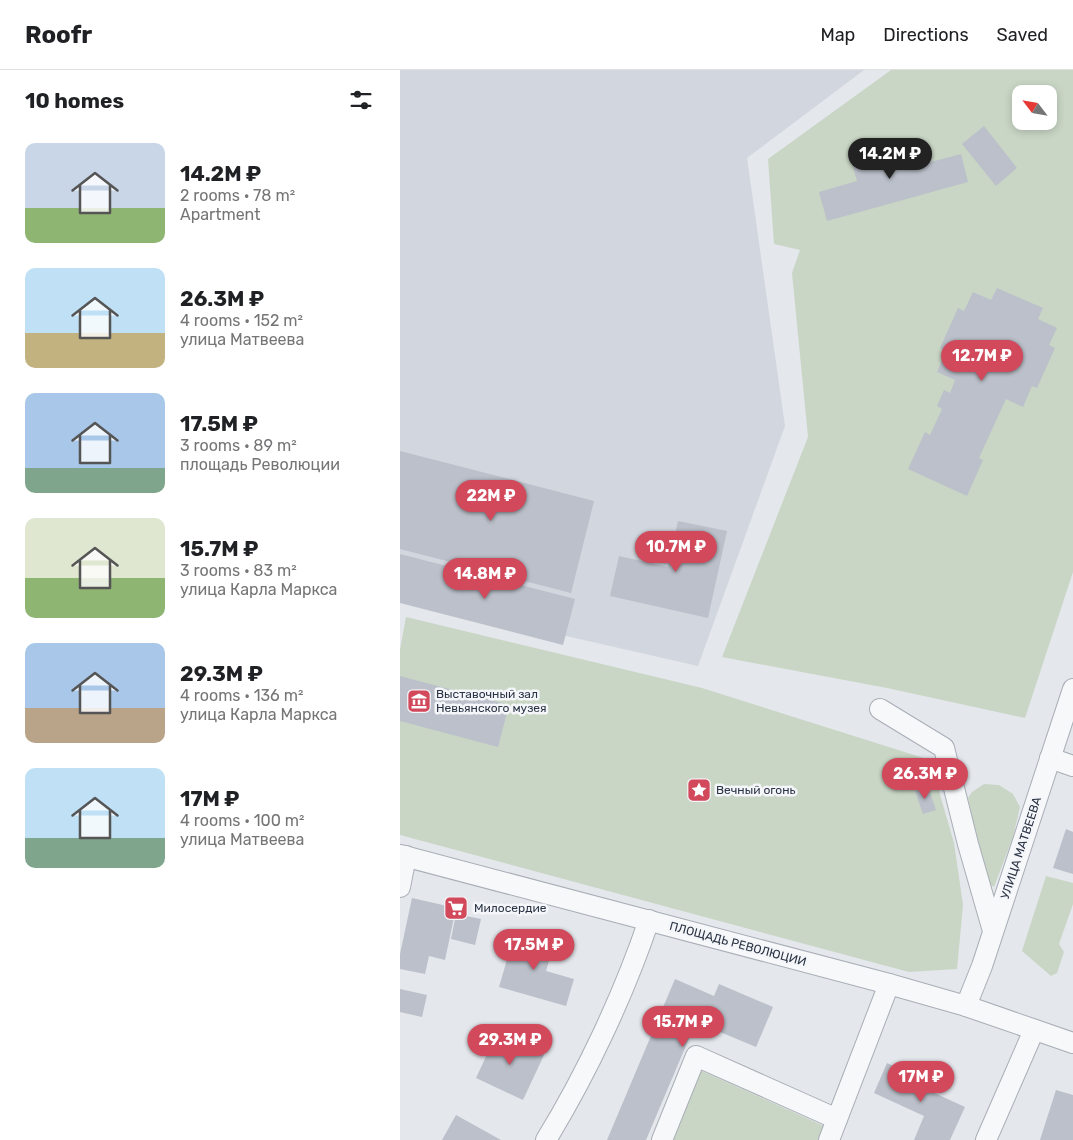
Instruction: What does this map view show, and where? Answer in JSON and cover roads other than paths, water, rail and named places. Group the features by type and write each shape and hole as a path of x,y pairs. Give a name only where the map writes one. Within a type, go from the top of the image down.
{"street":[{"name":"УЛИЦА МАТВЕЕВА","path":"966,1006 1071,701"},
{"path":"880,708 944,748 968,844 993,931"},
{"path":"1050,758 1073,766"},
{"path":"400,887 403,856"},
{"name":"ПЛОЩАДЬ РЕВОЛЮЦИИ","path":"403,856 889,984 966,1006 1073,1043"},
{"path":"546,1140 603,1034 641,944 649,920"},
{"path":"829,1140 889,984"},
{"path":"986,1140 1034,1030"},
{"path":"662,1140 696,1056 837,1119"}],"place":[{"name":"Выставочный зал Невьянского музея","path":"419,701"},
{"name":"Вечный огонь","path":"699,790"},
{"name":"Милосердие","path":"456,908"}]}
